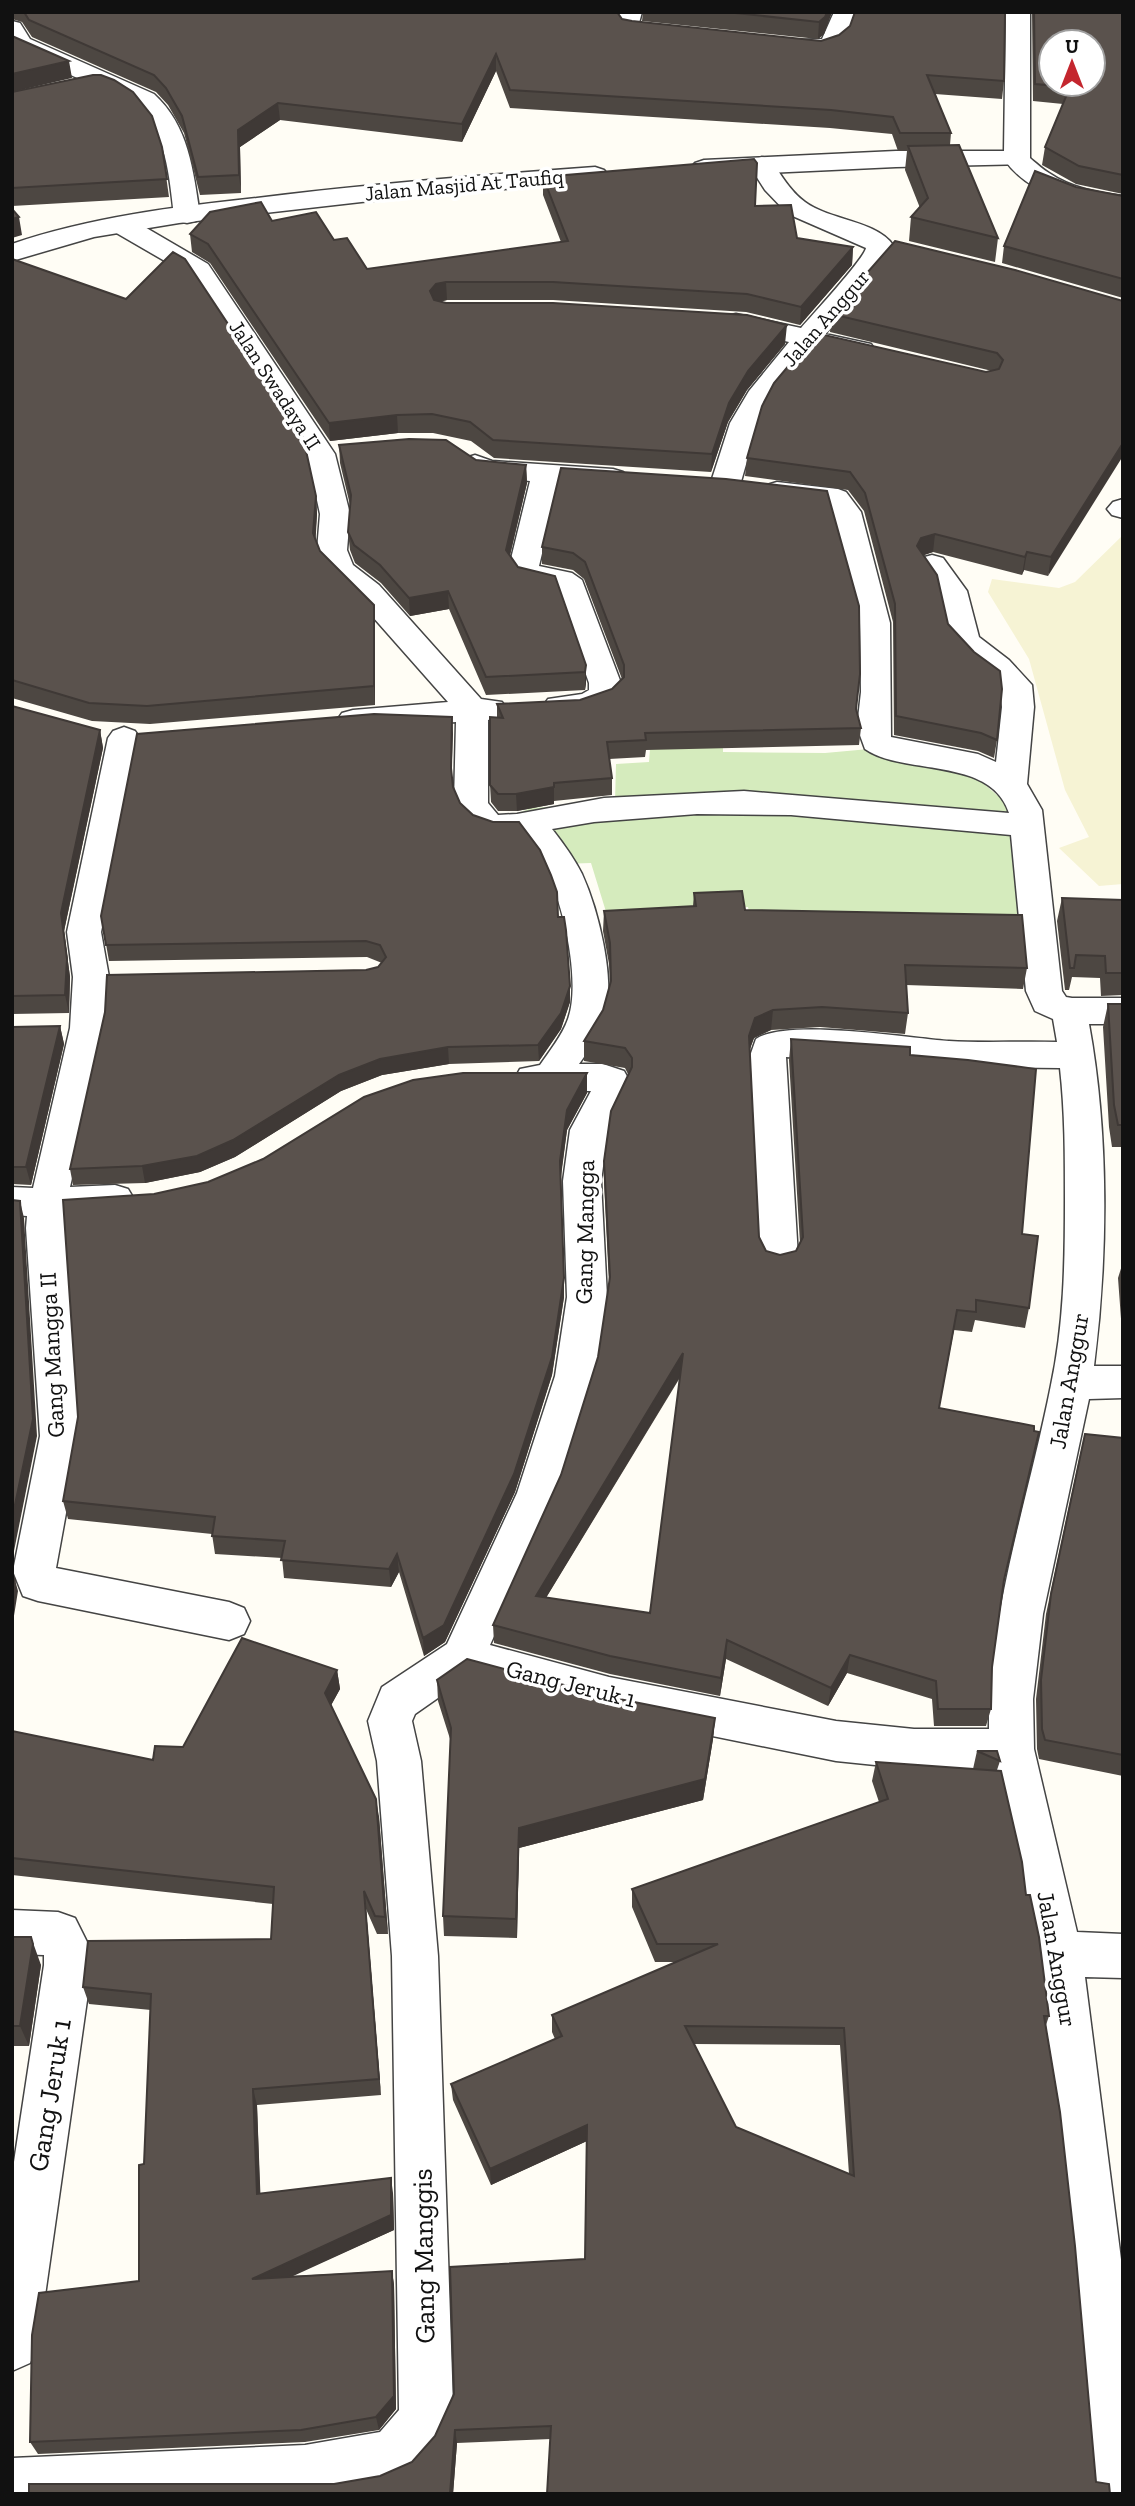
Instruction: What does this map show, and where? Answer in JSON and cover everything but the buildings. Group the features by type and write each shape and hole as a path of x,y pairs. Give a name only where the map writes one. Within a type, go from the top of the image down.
{"street":[{"path":"631,12 625,23 632,29 689,36"},
{"path":"766,44 830,47 838,36 846,12"},
{"path":"1018,12 1017,159 1029,173 1051,187 1123,204"},
{"path":"12,28 20,44 145,99 165,118 174,144 187,215"},
{"path":"70,90 106,81"},
{"path":"680,170 896,159 1017,159"},
{"name":"Jalan Anggur","path":"762,165 783,198 793,207 893,248 856,279 759,397 711,484 836,498 846,512 875,623 877,692 873,727 876,742 885,748 978,765 1010,787 1025,810 1044,991 1049,1003 1069,1010 1077,1055 1083,1109 1084,1291 1072,1383 1022,1614 1011,1699 1012,1749 1059,1954 1110,2262 1118,2494"},
{"name":"Jalan Masjid At Taufiq","path":"12,253 46,241 187,215 424,187 626,173"},
{"name":"Jalan Swadaya II","path":"122,225 199,270 321,454 335,514 332,550 339,569 368,592 472,709"},
{"path":"715,321 746,323 883,355"},
{"path":"450,447 487,469 642,480"},
{"path":"321,454 353,451"},
{"path":"324,723 472,709 582,705 598,701 605,694 605,683 571,587 561,580 530,575 524,567 546,474"},
{"path":"932,564 952,591 964,641 998,667 1016,685 1018,707 1010,787"},
{"path":"472,709 470,787 474,810 481,819 494,825 664,804 754,802 1026,825"},
{"name":"Gang Mangga II","path":"90,734 137,738 84,932 105,976 30,1202 45,1246 53,1303 61,1436 34,1571 38,1583 229,1621"},
{"path":"528,822 564,874 571,893 590,983 589,1009 580,1032 550,1078"},
{"path":"1069,1010 1123,1011"},
{"path":"50,1029 88,1028"},
{"path":"779,1257 769,1048 775,1044 806,1043 951,1054 1077,1055"},
{"name":"Gang Mangga","path":"463,1657 538,1493 575,1376 587,1297 582,1181 589,1130 611,1087 611,1080 603,1077 499,1079"},
{"path":"30,1202 145,1197"},
{"path":"1072,1383 1123,1382"},
{"name":"Gang Jeruk 1","path":"463,1657 609,1696 836,1741 914,1749 1012,1749"},
{"name":"Gang Manggis","path":"12,2485 304,2483 401,2450 417,2430 426,2406 415,1956 399,1761 390,1721 398,1701 463,1657"},
{"name":"Gang Jeruk 1","path":"12,1932 58,1934 67,1948 68,1965 12,2345"},
{"path":"1059,1954 1123,1956"}],"shaded area":[{"path":"1123,535 1123,884 1099,886 1059,848 1089,837 1065,790 1029,659 988,592 992,579 1059,588 1075,582"}],"green space":[{"path":"723,746 723,752 825,753 869,749 975,776 1006,803 1020,927 756,947 748,907 607,915 591,863 502,866 502,819 531,808 615,802 616,764 649,762 650,749"}]}
